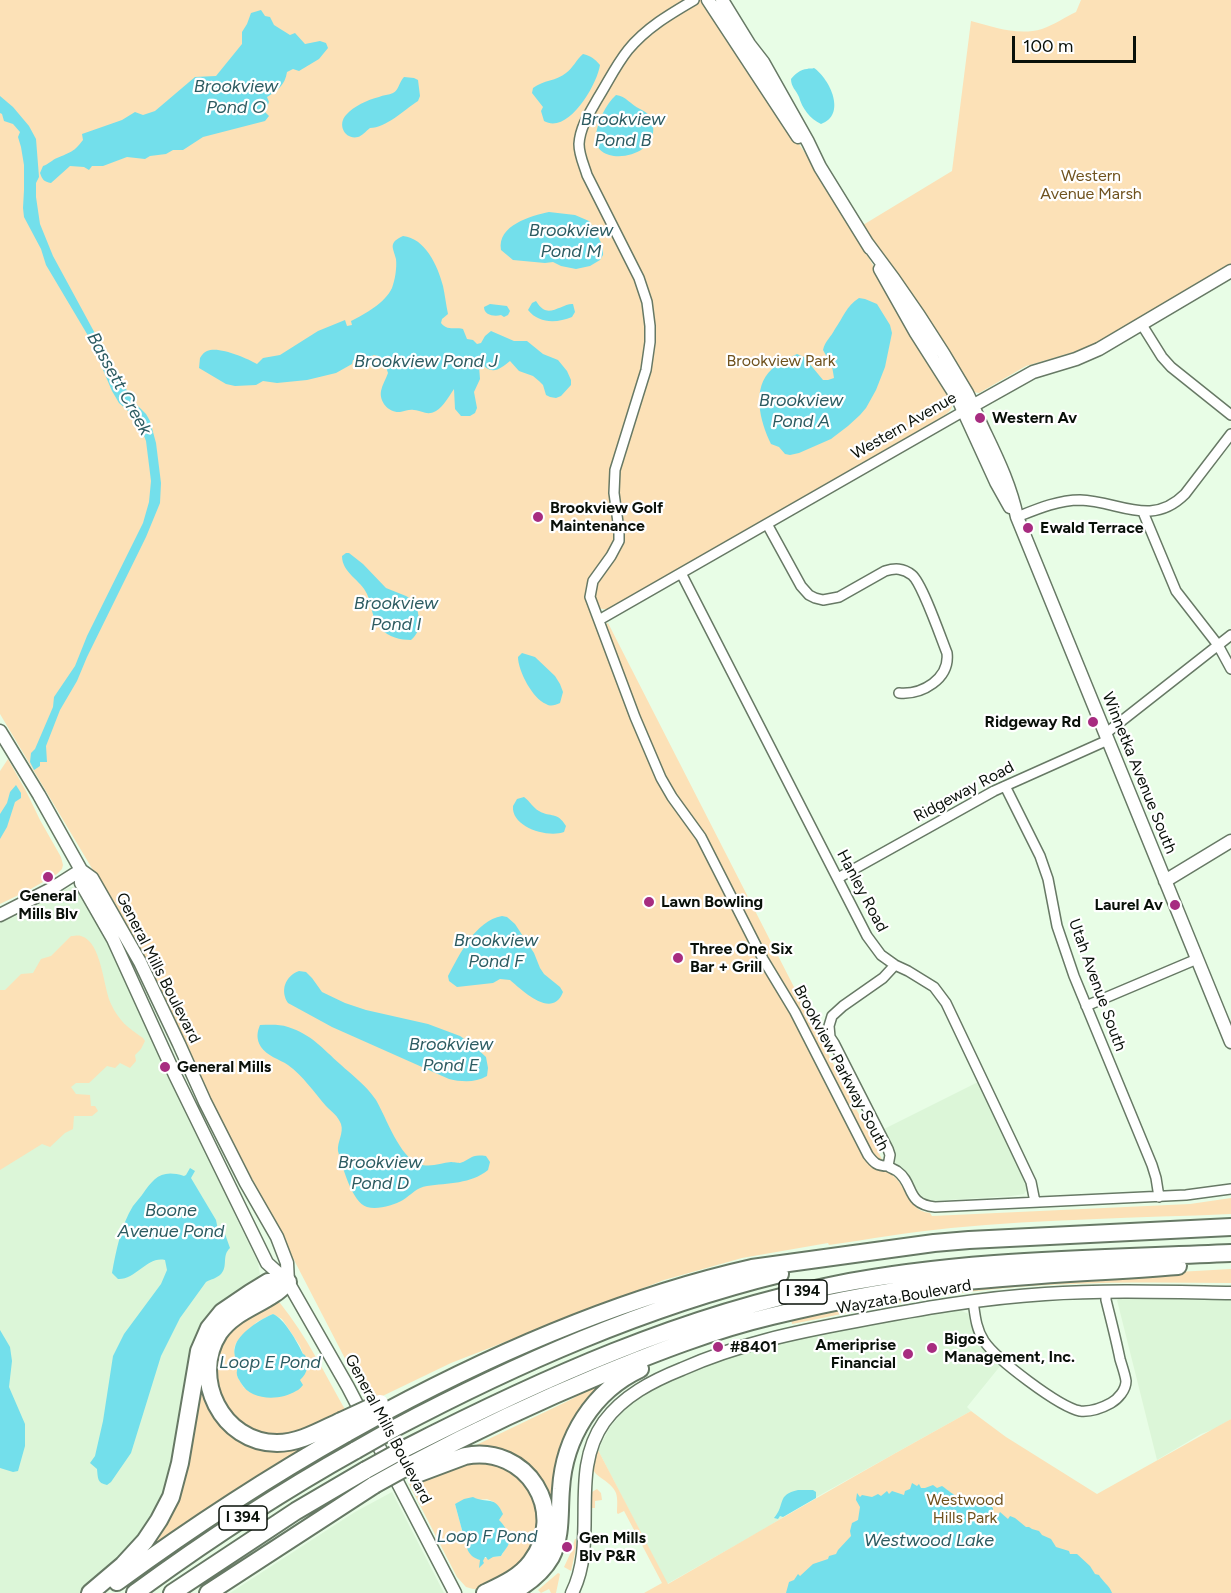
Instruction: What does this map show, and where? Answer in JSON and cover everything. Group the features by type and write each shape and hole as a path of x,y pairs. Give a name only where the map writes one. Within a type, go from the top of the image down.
{"highway":[{"name":"I 394","path":"135,1593 247,1516 322,1469 393,1429 538,1358 606,1330 713,1291 787,1272 934,1243 1231,1227"},
{"path":"102,1593 344,1427 382,1408 411,1389 474,1366 594,1315 723,1275 786,1263 934,1243"},
{"name":"I 394","path":"172,1593 296,1511 366,1470 411,1463 504,1399 613,1352 688,1324 783,1296 861,1280 974,1265 1231,1253"},
{"path":"208,1593 311,1526 376,1489 411,1463 458,1451 581,1390 603,1374 640,1358 726,1329 823,1305 961,1282 1231,1263"},
{"path":"90,1593 123,1565 145,1541 171,1497 180,1463 199,1351 209,1328 222,1312 268,1282 288,1282"},
{"path":"288,1282 275,1294 235,1317 218,1335 211,1351 208,1367 212,1397 228,1422 242,1433 261,1441 291,1442 344,1427"},
{"path":"511,1593 537,1575 552,1556 559,1529 564,1462 580,1424 594,1404 609,1389 636,1371 714,1339 823,1305"},
{"path":"526,1593 552,1574 568,1540 569,1469 580,1424"},
{"path":"411,1463 473,1454 489,1455 516,1465 534,1483 541,1497 544,1512 545,1531 538,1550 531,1563 517,1576 485,1593"}],"street":[{"name":"Brookview Parkway South","path":"694,0 642,35 627,51 583,124 579,143 587,176 644,291 650,326 646,370 615,470 614,494 619,541 593,581 590,597 635,717 666,786 701,837 764,959 795,1012 868,1155 876,1164 888,1166 902,1176 913,1196 922,1205 935,1207 1035,1202"},
{"path":"708,0 803,146 820,167"},
{"path":"722,0 763,62 820,167"},
{"name":"Winnetka Avenue South","path":"820,167 867,243 930,332 1010,490 1017,517 1231,1042"},
{"name":"Western Avenue","path":"599,620 1023,376 1092,353 1231,272"},
{"path":"1142,325 1171,367 1231,415"},
{"path":"1017,517 1054,504 1072,501 1104,503 1143,512 1165,508 1180,498 1231,434"},
{"path":"1143,512 1176,591 1218,645 1231,669"},
{"path":"767,524 801,586 815,598 823,600 839,597 893,569 902,569 915,578 947,653 947,664 943,675 934,683 917,692 899,693"},
{"name":"Hanley Road","path":"681,573 867,936 881,955 934,987 946,1003 1031,1182 1035,1202"},
{"name":"Ridgeway Road","path":"838,878 1005,786 1107,737 1231,635"},
{"name":"General Mills Boulevard","path":"0,731 81,870 92,878 140,962 205,1102 246,1183 277,1237 287,1263 288,1282"},
{"name":"Utah Avenue South","path":"1005,786 1040,856 1048,879 1057,926 1074,976 1152,1165 1159,1197"},
{"path":"1165,881 1231,841"},
{"path":"0,915 51,890 81,870"},
{"name":"General Mills Boulevard","path":"81,870 81,883 106,924 165,1055 244,1219 267,1263 288,1282 348,1387 455,1593"},
{"path":"1086,1006 1197,959"},
{"path":"888,1166 890,1155 888,1149 830,1036 829,1026 836,1011 883,978 895,965"},
{"path":"1035,1202 1159,1197 1231,1189"},
{"path":"973,1301 980,1334 993,1352 1044,1392 1068,1406 1085,1411 1104,1407 1114,1402 1120,1396 1126,1382 1106,1292"},
{"name":"Wayzata Boulevard","path":"572,1593 583,1562 585,1480 589,1451 603,1424 631,1395 697,1362 788,1334 973,1301 1106,1292 1231,1293"}],"shaded area":[{"path":"70,887 79,890 120,965 191,1125 207,1152 258,1262 260,1276 146,1534 85,1593 0,1593 0,923"},
{"path":"978,1082 1027,1189 1024,1194 1011,1196 931,1201 923,1199 905,1171 895,1163 894,1147 884,1129"},
{"path":"1120,1298 1231,1300 1231,1419 1157,1460 1117,1300"},
{"path":"959,1310 969,1314 980,1343 988,1355 1001,1365 967,1407 971,1411 667,1584 598,1450 610,1427 630,1404 648,1392 689,1373 763,1347"},
{"path":"392,1492 444,1593 230,1593 355,1512"}],"green space":[{"name":"Brookview Park","path":"0,0 702,0 805,153 856,236 953,402 952,408 940,418 610,608 599,607 595,599 597,585 622,545 620,473 627,443 651,369 655,337 655,321 643,276 587,163 585,139 592,117 616,76 610,69 579,123 575,138 576,158 583,178 636,284 642,305 644,342 639,376 611,471 611,512 615,532 613,542 586,586 586,599 597,629 608,623 889,1173 900,1183 916,1207 932,1216 1190,1204 1231,1198 1231,1214 951,1228 829,1245 828,1243 742,1258 664,1280 451,1363 368,1403 219,1115 134,939 0,714"},
{"name":"Western Avenue Marsh","path":"1081,0 1231,0 1231,266 1110,337 1074,352 1026,366 979,393 973,392 863,225 952,171 971,21 1006,30 1033,31 1042,29 1076,12"},
{"path":"8,759 61,857 63,865 57,874 0,904 0,771"},
{"path":"71,936 81,936 93,947 98,956 114,1010 124,1024 145,1041 135,1055 136,1061 130,1068 120,1063 115,1068 107,1066 89,1083 76,1083 71,1087 76,1094 90,1095 91,1106 95,1106 98,1111 92,1116 74,1116 73,1129 50,1147 42,1144 0,1170 0,990 5,990 21,974 33,973 41,959 51,956"},
{"path":"1231,1269 1231,1283 1040,1285 930,1297 792,1324 791,1319 873,1300 1016,1281"},
{"path":"273,1302 280,1303 307,1342 347,1413 290,1438 244,1429 215,1392 217,1352 229,1329","holes":["273,1314 282,1319 303,1354 300,1380 244,1388 237,1376 234,1349 236,1343 257,1322"]},
{"path":"201,1359 235,1433 324,1437 218,1502 151,1549 139,1552 157,1530"},
{"path":"598,1384 602,1390 591,1402 555,1524 542,1487 470,1448"},
{"name":"Westwood Hills Park","path":"971,1411 1006,1437 1097,1494 1231,1419 1231,1593 644,1593 662,1583 624,1511 617,1513 617,1498 614,1489 593,1469 598,1450 668,1584"},
{"path":"504,1461 533,1489 539,1530 521,1565 479,1589 466,1587 457,1577 409,1484 454,1463","holes":["487,1499 494,1502 509,1543 501,1556 484,1558 480,1567 480,1559 468,1546 467,1540 461,1536 462,1530 455,1504"]},
{"path":"597,1489 601,1493 602,1500 595,1501 595,1508 591,1508 592,1492"},
{"path":"575,1539 576,1548 571,1571 564,1567"},
{"path":"558,1573 560,1574 556,1593 551,1593 549,1589 541,1593 538,1590"}],"water":[{"name":"Brookview Pond O","path":"261,10 265,16 270,17 274,25 290,35 295,33 305,44 320,41 326,43 328,48 319,59 299,71 293,69 287,72 280,87 267,97 269,102 265,112 269,116 265,121 203,137 183,150 173,150 145,159 127,157 103,166 92,166 89,170 84,167 70,166 51,183 43,179 40,173 43,166 75,149 83,140 82,134 122,120 135,112 143,115 155,111 195,77 216,76 242,44 242,32 251,13"},
{"path":"583,54 593,58 600,65 587,95 580,106 562,121 553,123 544,121 541,111 543,107 532,93 533,88 562,76"},
{"path":"814,68 826,80 834,105 829,119 821,124 804,109 791,82 792,77 800,71"},
{"path":"404,77 418,80 420,96 418,101 389,122 370,128 359,136 353,137 346,134 342,123 349,112 365,102 393,93"},
{"name":"Brookview Pond B","path":"616,95 623,97 651,117 653,126 652,138 646,146 636,153 625,156 604,153 598,146 596,136 603,114"},
{"name":"Bassett Creek","path":"0,96 29,126 36,139 39,177 36,183 36,197 40,224 53,256 117,374 134,402 150,421 156,443 161,483 160,503 146,537 77,681 60,710 46,746 47,762 40,762 40,766 34,770 30,762 31,753 35,749 53,707 54,697 75,666 87,636 143,523 149,502 151,481 146,441 141,428 135,417 119,403 112,391 90,339 46,265 41,249 24,217 24,165 18,137 20,132 13,124 4,121 0,113"},
{"name":"Brookview Pond M","path":"549,212 575,215 589,221 603,247 600,260 590,266 576,269 553,262 513,260 501,250 501,241 510,228 525,219"},
{"name":"Brookview Pond J","path":"403,236 411,238 424,247 438,270 448,314 441,323 448,328 463,329 467,339 477,344 481,343 491,331 514,341 527,341 543,354 558,360 567,371 571,385 561,396 556,398 546,395 539,381 519,371 510,361 494,370 479,366 480,379 474,392 477,408 470,416 461,416 455,409 454,389 436,411 427,413 412,410 392,411 383,403 381,395 388,373 384,361 374,355 363,360 353,360 352,364 336,373 307,380 277,383 263,381 256,385 226,384 199,368 200,358 207,351 225,351 257,364 263,358 280,355 318,331 345,320 347,326 352,325 351,321 380,303 392,288 396,266 393,243"},
{"name":"Brookview Pond A","path":"859,298 877,304 890,325 892,333 885,367 876,390 860,415 831,439 799,453 785,454 779,447 771,444 761,415 760,395 765,377 772,369 797,354 804,357 823,380 834,378 832,366 823,350 848,308"},
{"path":"536,301 541,307 550,311 573,304 575,312 572,317 566,319 543,320 532,315 528,310"},
{"path":"490,304 507,306 510,311 504,317 490,315 484,307"},
{"name":"Brookview Pond I","path":"346,553 363,564 386,588 416,602 419,627 411,640 391,636 378,626 367,594 345,567 342,556"},
{"path":"522,653 535,657 555,676 563,692 560,703 548,705 531,691 523,677 519,663 518,657"},
{"path":"16,785 21,798 15,802 7,827 0,839 0,814 7,803 10,792"},
{"path":"524,797 539,811 560,818 566,826 564,832 540,832 518,820 513,806 517,799"},
{"name":"Brookview Pond F","path":"502,916 515,924 534,953 544,974 560,987 563,992 558,1000 545,1003 537,1000 510,980 500,979 493,983 457,987 449,981 448,976 476,931 492,919"},
{"name":"Brookview Pond E","path":"299,971 306,972 322,992 345,1003 428,1024 460,1036 486,1057 487,1076 468,1081 449,1079 332,1027 288,1003 284,994 285,984 290,976"},
{"name":"Brookview Pond D","path":"260,1025 288,1027 310,1038 322,1048 372,1095 400,1146 412,1160 419,1164 431,1165 460,1163 474,1156 486,1156 490,1162 488,1170 467,1180 423,1187 395,1204 371,1208 362,1204 348,1183 338,1151 342,1131 340,1121 299,1074 270,1055 259,1044"},
{"name":"Boone Avenue Pond","path":"190,1168 195,1171 191,1178 216,1220 218,1230 225,1234 230,1248 226,1254 223,1272 206,1282 180,1318 161,1356 131,1453 107,1485 100,1481 97,1469 90,1463 95,1456 103,1421 113,1356 124,1334 161,1284 167,1270 165,1260 153,1261 130,1276 118,1279 112,1273 120,1238 133,1206 154,1180 164,1174 184,1176"},
{"name":"Loop E Pond","path":"273,1314 282,1320 290,1331 305,1355 307,1365 305,1374 300,1380 303,1385 299,1389 282,1396 266,1398 252,1393 241,1383 237,1376 234,1349 245,1332"},
{"path":"0,1330 10,1347 12,1361 9,1387 25,1424 25,1446 18,1471 13,1472 0,1468"},
{"name":"Westwood Lake","path":"912,1483 917,1486 919,1484 921,1488 933,1485 937,1488 942,1486 975,1505 988,1504 993,1508 993,1514 998,1516 1000,1512 1008,1519 1010,1516 1026,1527 1039,1531 1051,1539 1056,1547 1069,1551 1070,1554 1077,1554 1095,1574 1099,1575 1112,1593 786,1593 789,1582 794,1580 798,1574 800,1576 813,1564 836,1554 851,1536 852,1523 858,1520 860,1507 856,1500 857,1493 860,1497 862,1495 872,1497 878,1494 881,1496 887,1491 889,1494 892,1491 904,1495"},
{"path":"798,1490 813,1490 816,1492 816,1498 783,1517 774,1518 784,1497"},
{"name":"Loop F Pond","path":"473,1497 497,1504 503,1514 499,1520 507,1530 509,1537 508,1545 501,1556 488,1560 485,1557 484,1563 479,1568 480,1560 470,1554 467,1540 463,1541 461,1536 462,1530 455,1504"}],"place":[{"name":"Western Av","path":"980,418"},
{"name":"Brookview Golf Maintenance","path":"538,517"},
{"name":"Ewald Terrace","path":"1028,528"},
{"name":"Ridgeway Rd","path":"1093,722"},
{"name":"General Mills Blv","path":"48,877"},
{"name":"Lawn Bowling","path":"649,902"},
{"name":"Laurel Av","path":"1175,905"},
{"name":"Three One Six Bar + Grill","path":"678,958"},
{"name":"General Mills","path":"165,1067"},
{"name":"#8401","path":"718,1347"},
{"name":"Bigos Management, Inc.","path":"932,1348"},
{"name":"Ameriprise Financial","path":"908,1354"},
{"name":"Gen Mills Blv P&R","path":"567,1547"}]}
